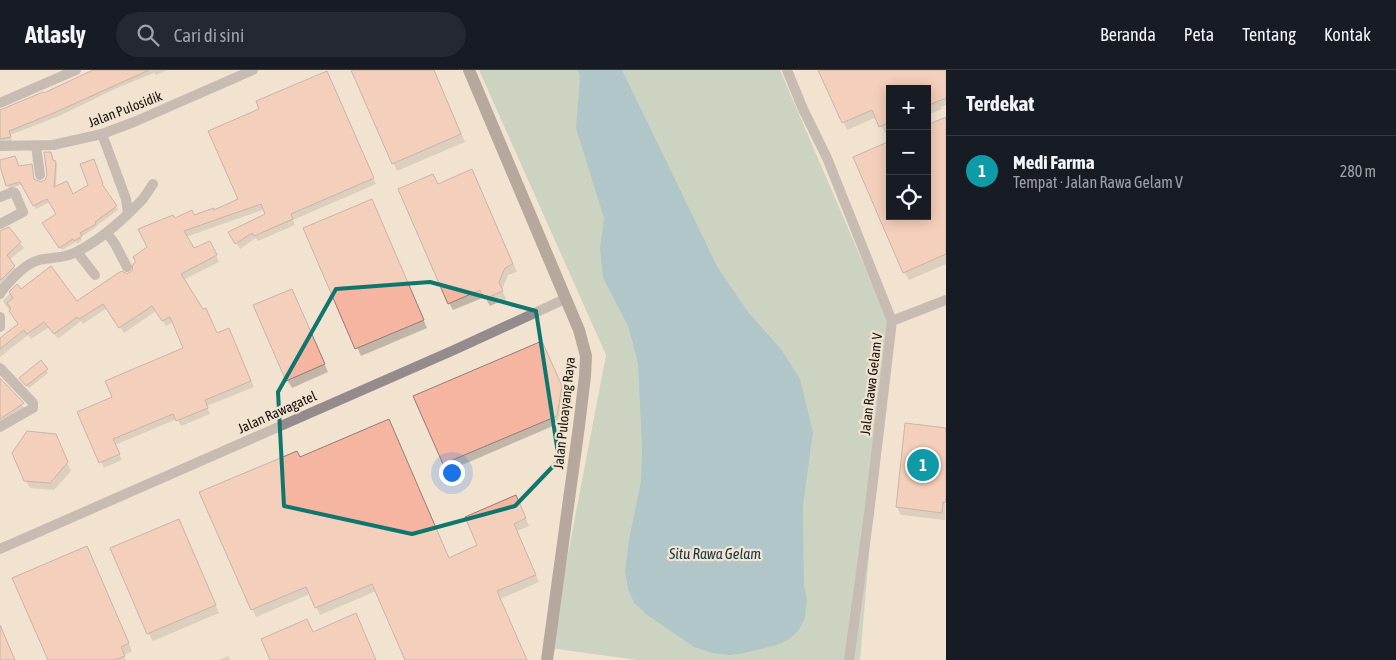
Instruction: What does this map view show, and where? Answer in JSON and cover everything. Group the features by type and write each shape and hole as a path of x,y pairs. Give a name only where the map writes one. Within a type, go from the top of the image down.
{"street":[{"path":"0,103 76,70"},
{"name":"Jalan Pulosidik","path":"0,146 36,146 81,140 102,134 253,70"},
{"name":"Jalan Puloayang Raya","path":"469,70 579,330 586,356 580,426 547,660"},
{"name":"Jalan Rawa Gelam V","path":"787,70 803,109 827,158 892,321 869,514 848,660"},
{"path":"102,134 126,199 128,214"},
{"path":"36,146 40,176"},
{"path":"0,294 3,288 27,265 41,259 68,256 107,233 143,199 153,184"},
{"path":"0,197 15,193 23,212 0,224"},
{"path":"107,233 128,267"},
{"path":"77,252 95,275"},
{"name":"Jalan Rawagatel","path":"0,549 418,366 565,299"},
{"path":"892,321 946,300"},
{"path":"0,317 0,328"},
{"path":"0,368 33,403 33,408 0,427"}],"highlighted area":[{"path":"430,282 536,311 559,460 515,506 412,534 284,506 278,392 336,289"}],"green space":[{"path":"479,70 780,70 889,323 860,660 636,660 550,648 606,355"}],"water":[{"name":"Situ Rawa Gelam","path":"578,70 622,70 718,268 748,312 781,349 800,379 813,432 803,506 804,585 807,600 805,618 798,631 789,639 777,645 730,655 712,653 694,647 646,614 634,603 628,589 625,571 641,481 642,448 638,363 628,326 603,278 600,248 604,218 576,128 580,77"}],"building":[{"path":"93,70 149,70 9,131 11,137 0,139 0,110 44,93"},
{"path":"351,70 434,70 461,134 392,164"},
{"path":"818,70 946,70 946,98 931,104 931,85 886,85 886,124 879,127 872,110 842,123"},
{"path":"327,71 374,178 291,214 293,219 254,236 252,233 235,244 228,232 265,214 261,204 184,231 194,248 210,241 217,255 181,274 203,309 206,308 217,333 229,328 251,381 205,400 208,408 176,421 173,414 113,439 120,454 99,463 77,412 112,397 105,381 183,348 170,317 162,321 152,306 119,328 103,304 79,319 77,317 54,334 44,322 27,334 24,330 0,349 0,338 18,324 9,311 11,309 7,303 13,298 9,292 17,284 21,289 51,266 77,301 118,273 122,271 127,274 132,271 133,264 136,262 133,257 147,247 138,229 173,215 175,218 192,210 194,215 214,208 214,210 238,199 208,131 259,109 256,101"},
{"path":"946,117 946,254 903,273 853,157 886,143 886,220 931,220 931,123"},
{"path":"44,152 51,152 53,160 56,161 54,187 67,181 73,194 88,185 80,164 94,159 102,184 117,206 95,222 96,224 80,233 82,236 74,241 73,239 59,248 42,223 56,214 47,199 33,206 20,182 6,186 0,166 0,160 15,156 19,166 32,164 34,179 41,182 45,180 47,175"},
{"path":"472,169 513,264 505,268 499,282 503,291 484,299 480,290 448,304 398,189 433,174 438,184"},
{"path":"372,199 424,320 355,349 303,228"},
{"path":"9,227 21,242 7,255 15,266 1,280 0,231"},
{"path":"292,289 325,364 286,381 253,305"},
{"path":"542,341 562,386 557,416 443,464 413,396"},
{"path":"41,360 48,369 26,386 19,378"},
{"path":"0,378 24,403 0,419"},
{"path":"389,419 449,558 477,545 465,517 516,495 526,518 514,524 536,575 497,591 527,660 405,660 372,584 315,608 306,587 251,610 199,492 297,451 300,457"},
{"path":"905,423 946,428 946,502 943,502 942,513 896,507"},
{"path":"27,431 56,434 68,462 50,483 24,481 12,453"},
{"path":"179,519 216,605 147,634 110,548"},
{"path":"87,546 129,643 121,647 125,656 114,660 48,660 12,578"},
{"path":"356,613 376,660 270,660 261,639 307,619 313,632"},
{"path":"0,625 15,660 0,660"}],"place":[{"name":"Medi Farma","path":"923,465"}]}
